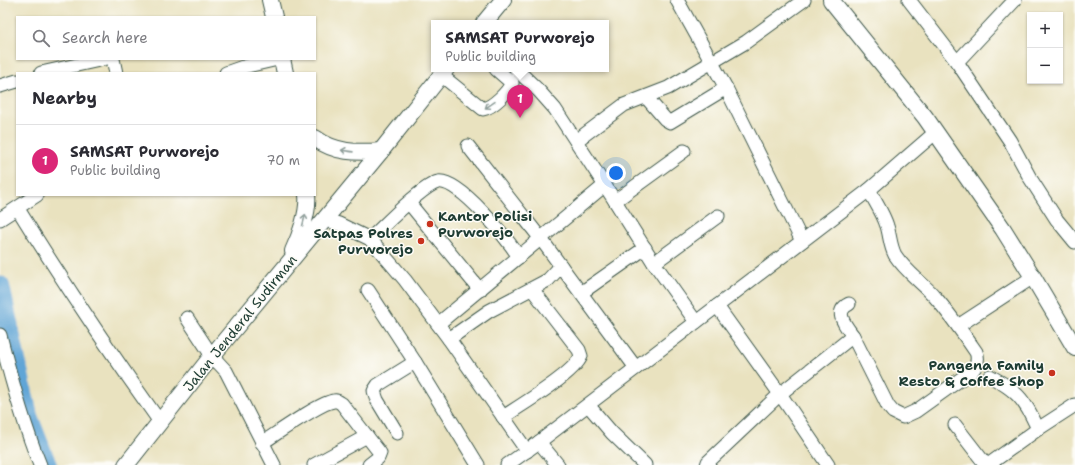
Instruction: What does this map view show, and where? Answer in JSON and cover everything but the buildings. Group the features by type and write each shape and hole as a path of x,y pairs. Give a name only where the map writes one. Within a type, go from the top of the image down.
{"main road":[{"path":"270,0 274,16"},
{"path":"486,20 503,0"},
{"path":"831,0 936,132 1003,230 1075,348"},
{"path":"282,60 285,72"},
{"name":"Jalan Jenderal Sudirman","path":"126,465 212,356 325,220 444,72"},
{"path":"316,138 342,151 358,153 381,151"},
{"path":"284,269 299,239 308,202 307,196"}],"street":[{"path":"677,0 726,88 802,241"},
{"path":"576,141 624,105 668,88 746,42 804,0"},
{"path":"909,0 957,62 1003,130 1030,178 1058,220 1075,242"},
{"path":"957,62 1015,0"},
{"path":"46,72 100,60"},
{"path":"112,60 116,72"},
{"path":"229,72 274,60"},
{"path":"444,72 483,110 491,106 510,88 512,83 500,72"},
{"path":"519,72 555,109 616,201 654,262 696,322"},
{"path":"0,86 16,81"},
{"path":"646,97 665,119 670,122 726,88"},
{"path":"507,465 588,405 869,190 936,132"},
{"path":"468,146 541,239 636,368"},
{"path":"616,201 684,151"},
{"path":"370,239 409,203 433,184 440,182 450,184 464,193 509,242 519,257"},
{"path":"438,324 605,185"},
{"path":"848,304 843,306 841,312 844,322 853,336 888,406 892,412 903,418 916,411 972,371 976,366 978,356 958,326 935,297 908,270 895,254 890,242 887,224 869,190"},
{"path":"0,219 18,209 36,196"},
{"path":"409,203 480,290"},
{"path":"18,209 105,344 160,422"},
{"path":"654,262 718,216"},
{"path":"325,220 339,224 370,239 405,280 438,324 527,451"},
{"path":"581,293 645,248"},
{"path":"449,339 489,311 523,293 532,290 548,280 561,266"},
{"path":"958,326 1033,277"},
{"path":"368,290 415,362 478,465"},
{"path":"503,417 530,400 573,368 582,356 579,350 532,290"},
{"path":"717,306 780,394 828,465"},
{"path":"187,318 212,356 226,371 274,465"},
{"path":"0,335 4,371 40,465"},
{"path":"707,465 708,462 780,394 853,336"},
{"path":"397,433 377,400 374,391 378,385 415,362"},
{"path":"990,376 1011,389 1018,396 1029,411 1038,429"},
{"path":"262,443 317,408 335,400 342,404 380,453 378,458 369,465"},
{"path":"588,405 612,433 644,465"},
{"path":"955,425 987,465 1075,405"},
{"path":"314,465 367,436"},
{"path":"539,442 558,465"}],"waterway":[{"path":"0,286 28,416 47,465"}],"place":[{"name":"SAMSAT Purworejo","path":"520,118"},
{"name":"Kantor Polisi Purworejo","path":"430,224"},
{"name":"Satpas Polres Purworejo","path":"421,241"},
{"name":"Pangena Family Resto & Coffee Shop","path":"1052,373"}]}
